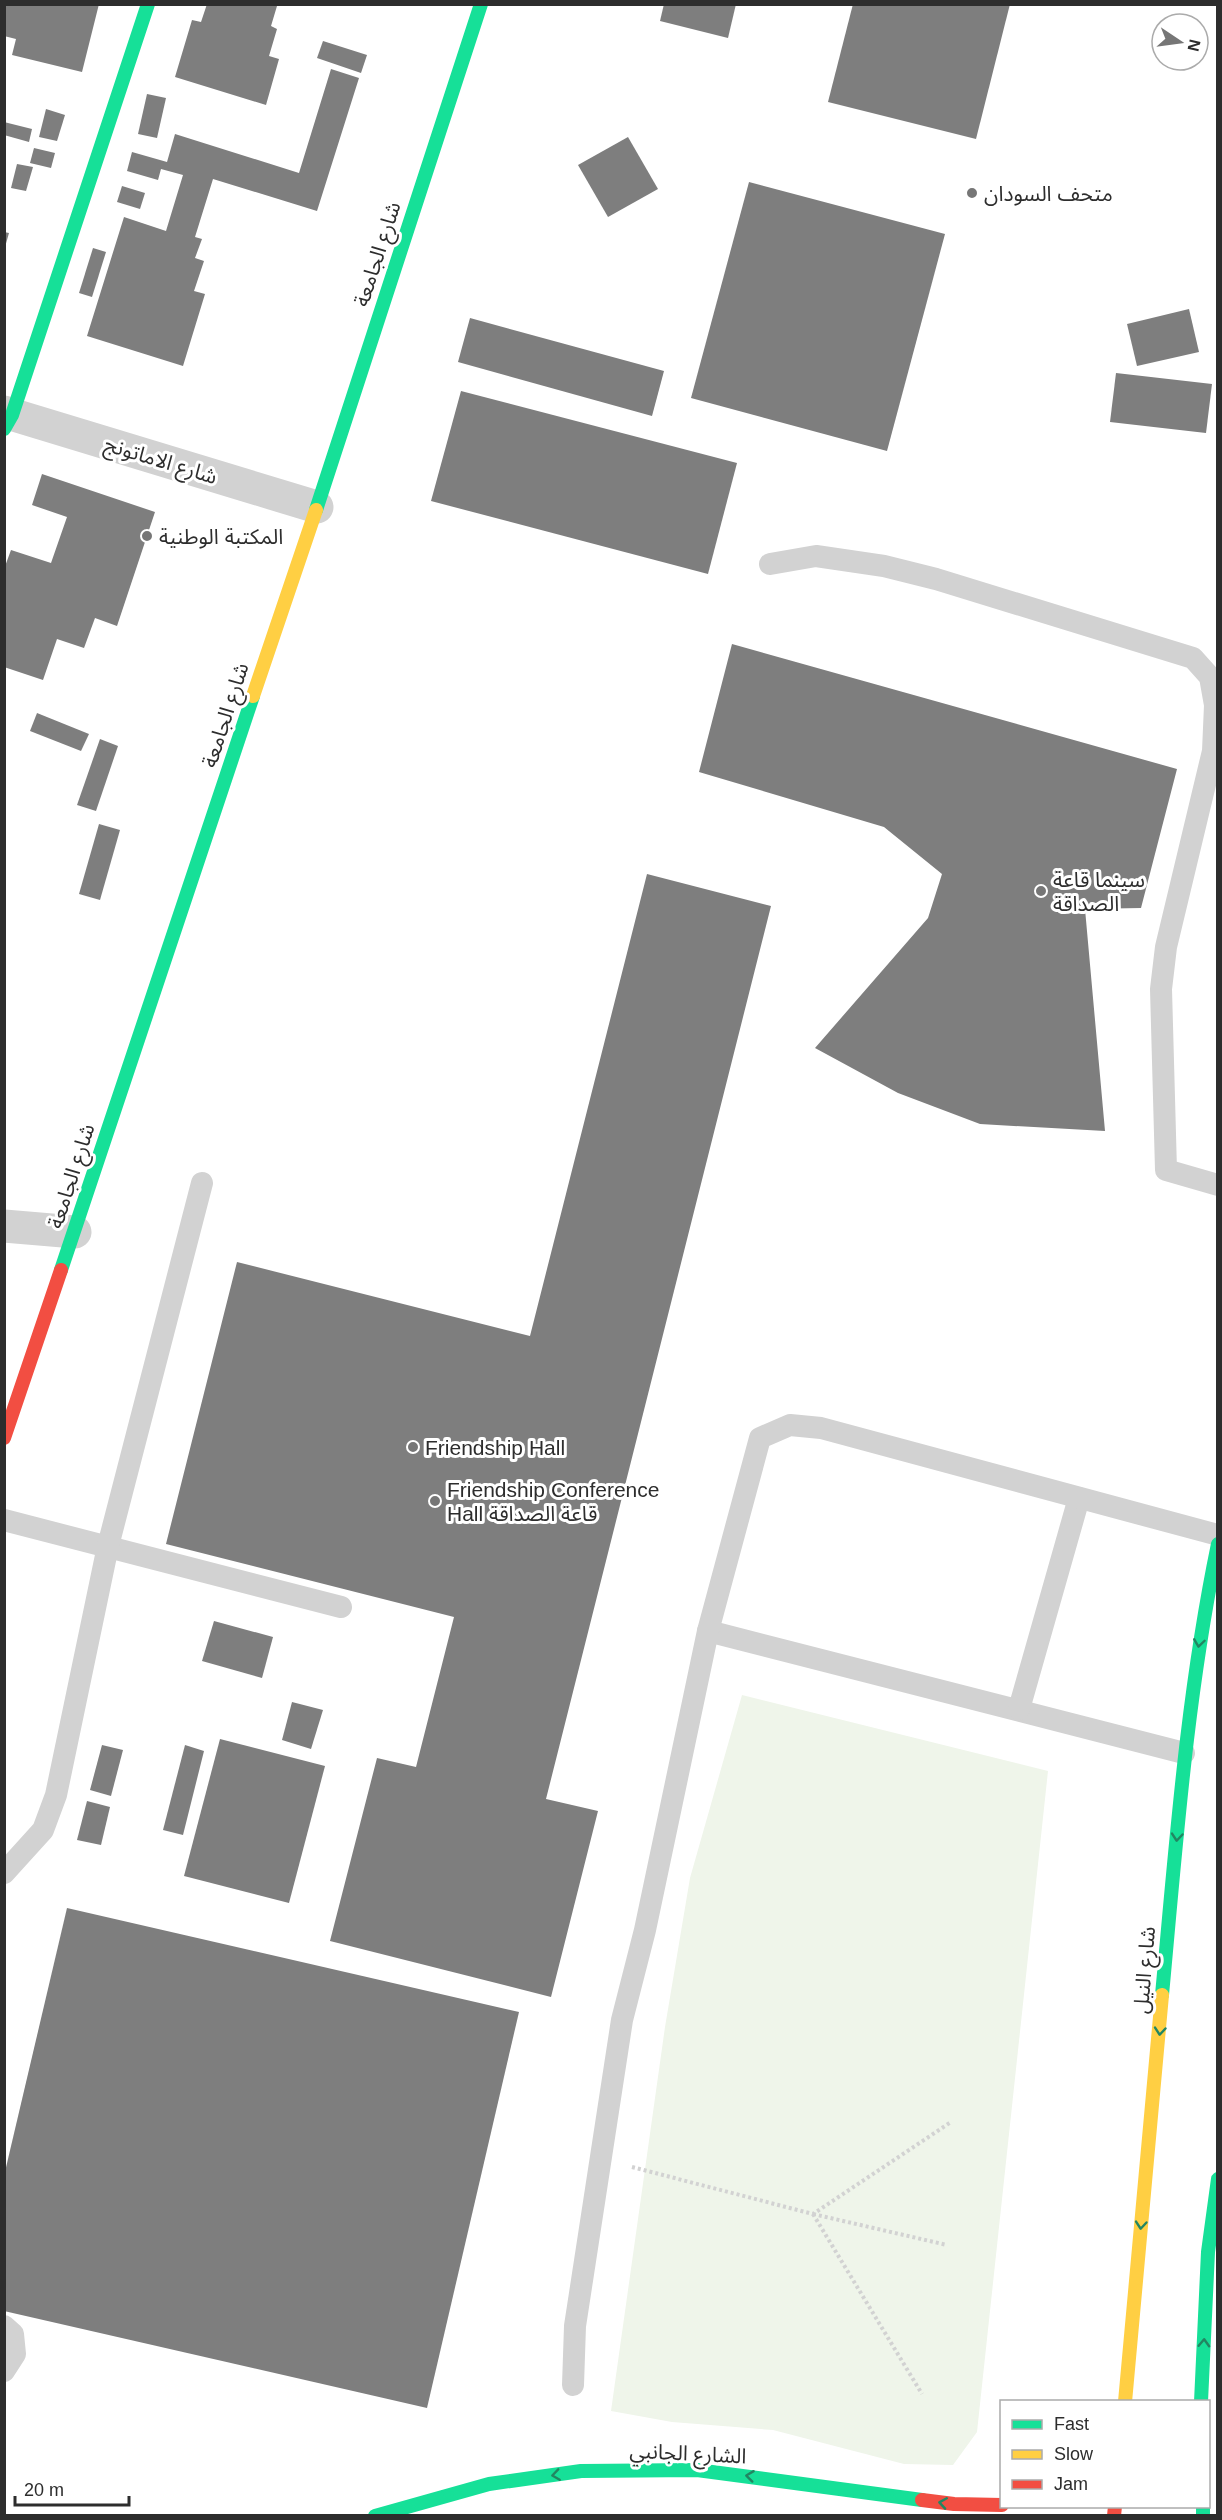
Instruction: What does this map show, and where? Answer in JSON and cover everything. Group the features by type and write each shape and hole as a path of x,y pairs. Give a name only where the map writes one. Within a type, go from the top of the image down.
{"main road":[{"path":"7,418 148,4"},
{"name":"شارع الجامعة","path":"4,1438 317,507 481,4"},
{"name":"شارع النيل","path":"1126,2394 1184,1753 1202,1620 1218,1545"},
{"path":"1202,1620 1218,1623"},
{"path":"1202,2400 1208,2252 1218,2179"},
{"name":"الشارع الجانبي","path":"375,2516 489,2484 581,2471 697,2470 954,2504 1000,2505"}],"street":[{"name":"شارع الاماتونج","path":"7,418 317,507"},
{"path":"4,1226 75,1232"}],"lane":[{"path":"770,564 816,556 884,566 1193,658 1210,677 1215,705 1213,751 1166,947 1161,989 1166,1170 1218,1185"},
{"path":"4,1873 43,1830 56,1795 108,1546 202,1183"},
{"path":"573,2385 575,2326 622,2020 645,1930 708,1631 760,1438 790,1425 821,1428 1218,1534"},
{"path":"1019,1709 1079,1498"},
{"path":"4,1520 341,1606"},
{"path":"708,1631 1184,1753"},
{"path":"4,2326 13,2334 15,2354 4,2371"}],"path":[{"path":"813,2214 951,2122"},
{"path":"600,2158 813,2214 946,2245"},
{"path":"813,2214 922,2394"}],"shaded area":[{"path":"742,1695 1048,1771 977,2432 953,2465 904,2464 773,2430 672,2422 611,2411 665,2027 690,1878"}],"building":[{"path":"4,4 99,4 82,72 12,55 16,39 4,36"},
{"path":"207,4 277,6 271,26 277,29 269,56 279,59 266,105 175,77 192,20 201,22"},
{"path":"664,4 736,4 728,38 660,21"},
{"path":"853,4 1010,4 976,139 828,102"},
{"path":"323,41 367,55 361,73 317,58"},
{"path":"331,69 359,78 317,211 213,179 195,237 202,239 195,258 204,261 194,291 205,294 183,366 87,336 124,217 166,231 183,175 161,169 158,180 127,171 132,152 167,162 175,134 299,173"},
{"path":"147,94 166,98 157,138 138,134"},
{"path":"46,109 65,115 57,141 39,137"},
{"path":"4,122 32,129 29,142 4,135"},
{"path":"628,137 658,189 608,217 578,165"},
{"path":"34,148 55,153 51,168 30,163"},
{"path":"17,164 33,167 26,191 11,188"},
{"path":"749,182 945,234 887,451 691,398"},
{"path":"122,186 145,193 140,209 117,202"},
{"path":"4,232 9,233 5,247 4,247"},
{"path":"93,248 106,252 92,297 79,293"},
{"path":"1189,309 1199,352 1137,366 1127,324"},
{"path":"470,318 664,371 652,416 458,362"},
{"path":"1116,373 1212,384 1206,433 1110,422"},
{"path":"461,391 737,463 708,574 431,501"},
{"path":"42,474 155,512 117,626 95,618 84,648 57,639 43,680 4,667 4,569 11,550 51,563 67,517 32,505"},
{"name":"سينما قاعة الصداقة","path":"732,644 1177,769 1141,908 1085,909 1105,1131 980,1124 898,1093 815,1048 928,918 942,874 884,827 699,772"},
{"path":"37,713 89,734 81,751 30,731"},
{"path":"100,739 118,746 96,811 77,805"},
{"path":"99,824 120,830 100,900 79,894"},
{"name":"Friendship Hall","path":"647,874 771,906 546,1799 598,1811 551,1997 330,1941 377,1758 416,1767 454,1617 166,1544 237,1262 530,1336"},
{"path":"214,1621 273,1637 262,1678 202,1661"},
{"path":"292,1702 323,1710 311,1749 282,1740"},
{"path":"220,1739 325,1766 289,1903 184,1876"},
{"path":"102,1745 123,1750 111,1796 90,1790"},
{"path":"185,1745 204,1751 183,1835 163,1830"},
{"path":"87,1801 110,1807 101,1845 77,1840"},
{"path":"67,1908 519,2012 427,2408 4,2311 4,2176"}],"traffic: fast":[{"path":"4,429 12,415 148,4"},
{"path":"316,510 481,4"},
{"path":"61,1270 253,696"},
{"path":"1162,1995 1190,1712 1218,1544"},
{"path":"1201,2400 1208,2252 1218,2179"},
{"path":"375,2516 489,2484 581,2471 697,2470 922,2500"},
{"path":"1203,2508 1203,2516"}],"traffic: slow":[{"path":"253,696 316,510"},
{"path":"1125,2400 1162,1995"}],"traffic: jam":[{"path":"4,1438 61,1270"},
{"path":"922,2500 954,2504 1000,2505"},
{"path":"1114,2516 1115,2508"}],"place":[{"name":"متحف السودان","path":"972,193"},
{"name":"المكتبة الوطنية","path":"147,536"},
{"name":"سينما قاعة الصداقة","path":"1041,891"},
{"name":"Friendship Hall","path":"413,1447"},
{"name":"Friendship Conference Hall قاعة الصداقة","path":"435,1501"}]}
